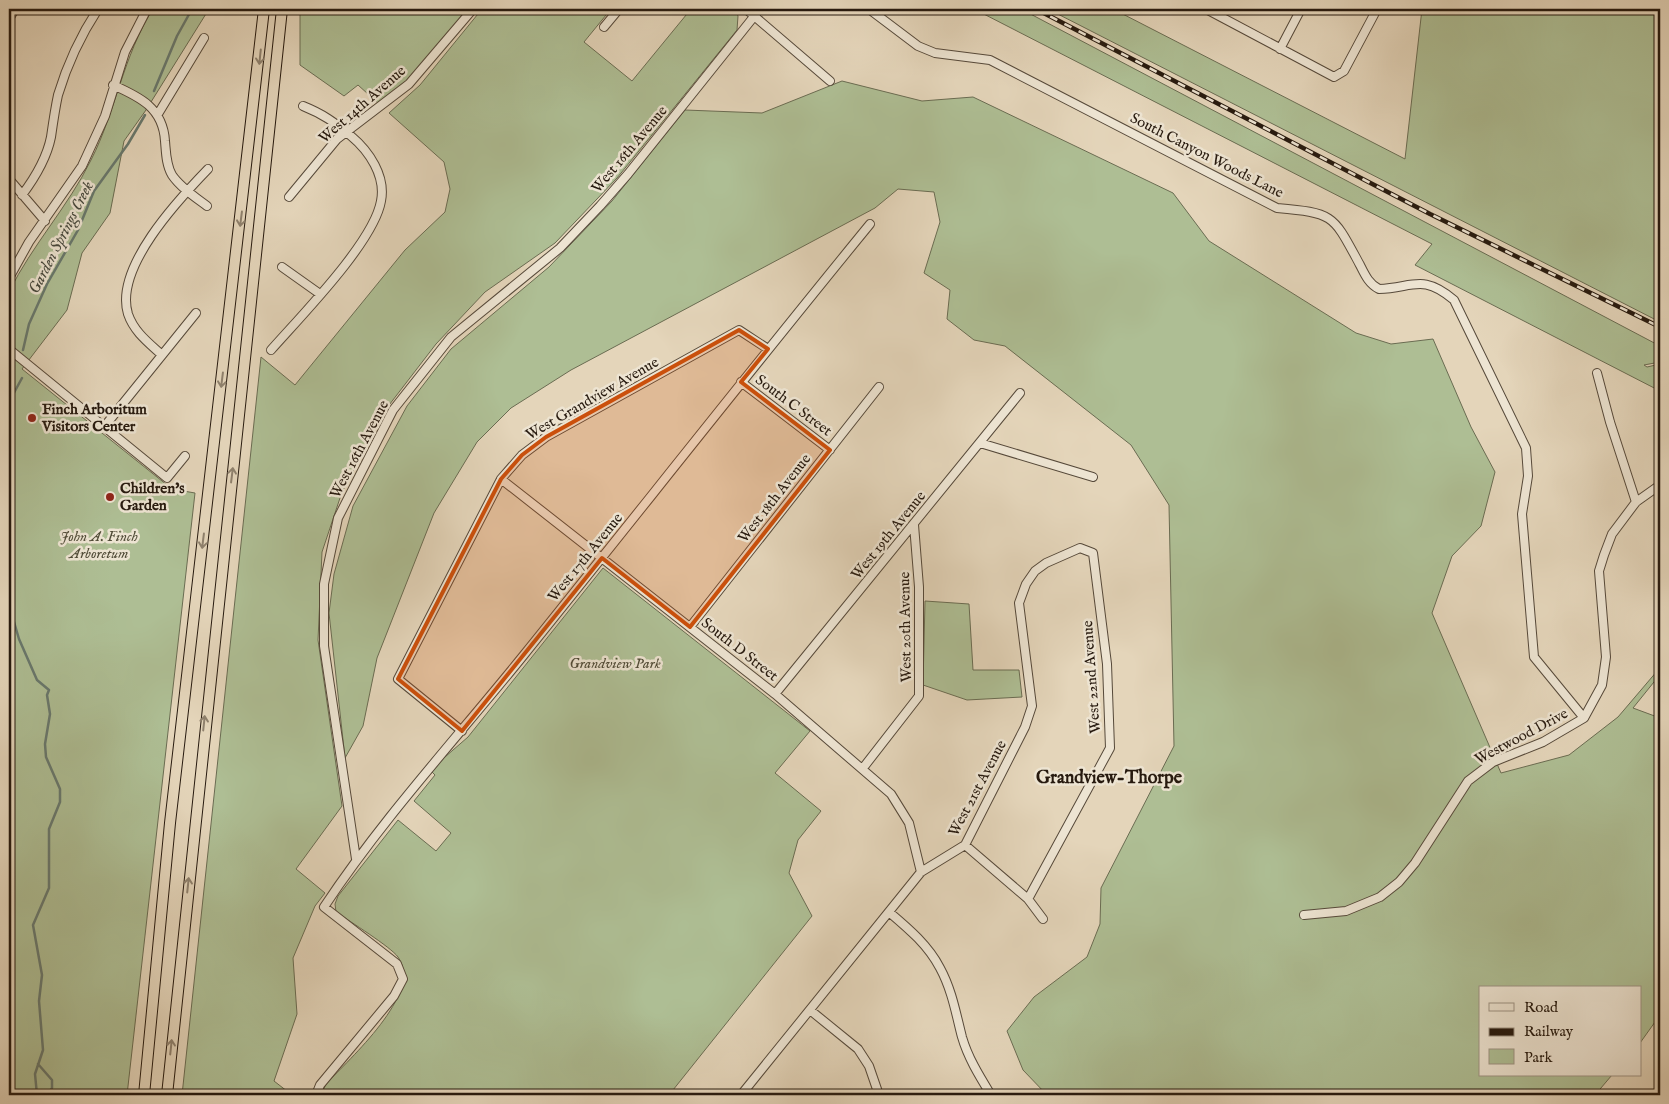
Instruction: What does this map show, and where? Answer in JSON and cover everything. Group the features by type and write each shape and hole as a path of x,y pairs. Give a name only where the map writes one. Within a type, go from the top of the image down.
{"highway":[{"path":"144,1095 170,823 264,9"},
{"path":"167,1095 207,694 282,9"}],"street":[{"path":"9,19 15,9"},
{"path":"22,194 31,183 43,157 50,138 58,95 68,69 98,9"},
{"path":"9,278 29,242 82,166 105,116 124,52 147,9"},
{"name":"West 14th Avenue","path":"289,197 337,139 409,84 473,9"},
{"path":"604,28 619,9"},
{"path":"746,9 830,81"},
{"name":"West 16th Avenue","path":"356,859 324,646 324,584 338,518 393,410 451,337 560,248 600,206 628,174 760,9"},
{"name":"South Canyon Woods Lane","path":"869,9 918,46 935,53 990,60 1277,208 1314,211 1330,218 1338,225 1368,280 1379,289 1389,289 1412,283 1423,284 1433,286 1454,300 1526,448 1528,476 1522,514 1534,657 1584,718"},
{"path":"1206,9 1330,76 1341,75 1377,9"},
{"path":"1280,49 1301,9"},
{"path":"158,114 204,38"},
{"path":"114,85 143,98 158,114 164,130 166,159 172,174 187,191 207,206"},
{"path":"271,350 320,294 372,228 381,200 379,173 364,147 324,114 303,106"},
{"path":"162,355 134,328 128,314 127,290 129,274 141,252 187,191 208,169"},
{"path":"9,179 45,221"},
{"name":"West 17th Avenue","path":"316,1095 320,1084 394,996 403,979 396,964 324,907 356,859 462,732 741,382 870,224"},
{"path":"282,267 320,294"},
{"path":"104,427 196,313"},
{"name":"West Grandview Avenue","path":"462,732 398,679 501,479 522,455 546,438 739,330 768,349"},
{"path":"9,349 167,478 185,456"},
{"path":"1597,373 1610,422 1636,502"},
{"name":"South C Street","path":"741,382 830,450"},
{"name":"West 18th Avenue","path":"690,627 879,387"},
{"name":"West 19th Avenue","path":"775,694 1020,393"},
{"path":"980,443 1093,477"},
{"name":"South D Street","path":"501,479 775,694 891,794 909,823 921,872"},
{"name":"Westwood Drive","path":"1304,915 1346,912 1380,897 1399,882 1415,863 1468,781 1493,762 1543,742 1584,718 1602,685 1606,657 1598,571 1612,534 1636,502 1660,485"},
{"name":"West 20th Avenue","path":"863,768 919,696 920,587 914,525"},
{"name":"West 21st Avenue","path":"742,1095 921,872 964,845 1025,727 1032,706 1019,603 1026,584 1035,571 1046,563 1080,548 1093,554"},
{"name":"West 22nd Avenue","path":"1028,899 1110,748 1107,664 1093,554"},
{"path":"964,845 1028,899 1043,919"},
{"path":"889,912 919,937 940,968 951,992 963,1039 977,1072 991,1095"},
{"path":"810,1010 858,1049 869,1066 879,1095"}],"highlighted area":[{"path":"739,330 768,349 741,382 830,450 690,627 602,558 462,731 398,679 501,479 522,455 546,437"}],"green space":[{"name":"John A. Finch Arboretum","path":"153,9 209,9 146,110 124,141 110,213 82,253 67,310 22,369 172,489 195,493 127,1095 9,1095 9,292 28,258 72,194 91,160 100,141 134,46"},
{"path":"300,9 468,9 404,85 379,104 358,85 344,96 300,65"},
{"path":"482,9 611,9 584,42 632,81 691,9 735,9 738,16 737,30 617,178 555,243 485,292 436,344 386,409 342,492 322,552 318,640 342,806 296,869 325,893 315,906 293,958 297,1014 274,1081 292,1095 182,1095 261,357 295,385 405,250 445,212 450,189 444,162 389,113 420,85"},
{"path":"974,9 1021,9 1660,346 1660,362 1644,365 1647,367 1660,364 1660,391 1415,265 1432,244"},
{"path":"1048,9 1113,9 1405,159 1422,9 1640,9 1660,17 1660,322"},
{"path":"842,81 922,101 973,97 1173,193 1209,241 1356,333 1391,344 1433,339 1471,427 1495,472 1481,526 1452,556 1432,613 1501,773 1569,755 1618,717 1658,670 1658,677 1633,708 1660,718 1660,1015 1642,1040 1642,986 1479,986 1479,1076 1611,1076 1595,1095 1416,1095 1409,1093 1408,1095 1047,1095 1023,1070 1007,1031 1034,997 1087,957 1100,924 1101,888 1174,746 1169,505 1131,445 1005,346 974,340 947,319 950,290 924,273 940,222 934,192 898,189 875,208 571,370 511,408 477,442 434,513 377,658 363,726 345,758 329,613 334,574 353,506 407,406 451,349 549,267 612,201 685,110 762,113"},
{"name":"Grandview Park","path":"603,568 810,731 775,773 821,811 798,840 789,873 812,916 669,1095 321,1095 326,1084 366,1042 393,1006 401,989 403,972 398,957 394,953 336,912 335,904 338,896 398,820 436,851 451,833 414,801 435,775 430,770 468,737"},
{"path":"925,601 969,604 973,670 1019,670 1022,697 967,700 923,685"}],"waterway":[{"name":"Garden Springs Creek","path":"154,91 177,36 192,9"},
{"name":"Garden Springs Creek","path":"23,350 29,324 47,284 78,230 94,191 128,144 145,115"},
{"name":"Garden Springs Creek","path":"9,402 22,378"},
{"name":"Garden Springs Creek","path":"9,605 19,639 37,680 49,690 47,695 50,714 45,744 46,757 60,789 60,802 49,829 49,888 33,925 42,975 39,1001 43,1050 35,1074 37,1095"},
{"name":"Garden Springs Creek","path":"38,1064 52,1080 52,1088 47,1095"}],"railway":[{"path":"1036,9 1430,214 1660,327"}],"place":[{"name":"Finch Arboritum Visitors Center","path":"32,418"},
{"name":"Children's Garden","path":"110,497"}],"district":[{"name":"Grandview-Thorpe","path":"1109,777"}]}
